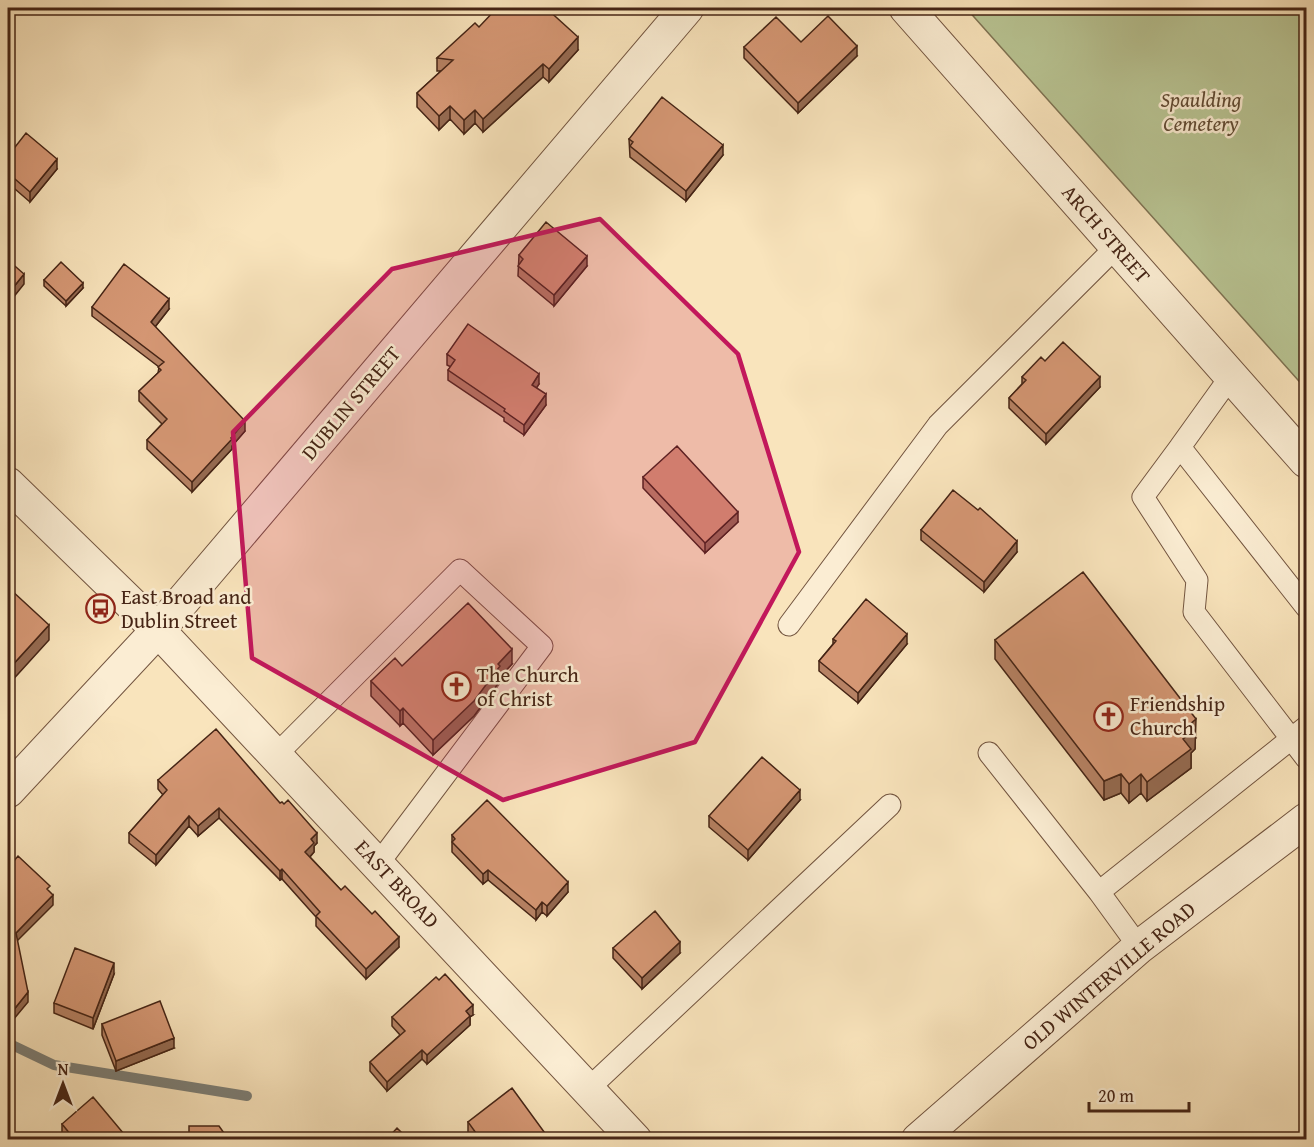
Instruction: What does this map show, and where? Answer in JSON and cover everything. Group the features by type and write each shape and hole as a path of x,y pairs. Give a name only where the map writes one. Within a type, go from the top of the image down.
{"street":[{"name":"DUBLIN STREET","path":"8,790 158,630 687,8"},
{"name":"ARCH STREET","path":"906,8 1306,461"},
{"name":"EAST BROAD","path":"8,484 158,630 635,1140"},
{"name":"OLD WINTERVILLE ROAD","path":"918,1140 1139,947 1306,820"}],"lane":[{"path":"789,625 938,425 1117,246"},
{"path":"1231,376 1143,497 1197,580 1194,612 1299,733 1306,758"},
{"path":"1180,447 1306,607"},
{"path":"276,755 460,570 542,646 378,864"},
{"path":"1099,892 1299,733"},
{"path":"989,753 1099,892 1139,947"},
{"path":"588,1089 890,805"}],"highlighted area":[{"path":"600,219 738,354 799,552 695,742 503,800 252,658 233,432 392,269"}],"green space":[{"name":"Spaulding Cemetery","path":"966,8 1306,8 1306,389"}],"building":[{"path":"497,8 546,8 578,37 549,69 543,64 483,119 475,110 464,120 450,106 439,116 417,93 453,60 437,58 475,23 479,27"},
{"path":"828,16 857,46 798,103 744,47 776,17 801,42"},
{"path":"662,97 723,145 686,191 630,146 633,142 629,139"},
{"path":"26,133 57,159 30,192 8,173 8,156"},
{"path":"546,222 587,256 554,295 518,266 523,259 519,255"},
{"path":"8,260 24,274 8,294"},
{"path":"61,262 83,283 66,301 44,280"},
{"path":"124,264 169,299 151,322 245,421 232,439 192,482 147,440 167,419 139,391 161,370 158,367 164,362 92,307"},
{"path":"468,324 539,374 532,385 546,394 524,425 504,411 505,409 448,370 455,360 447,354"},
{"path":"1063,342 1100,377 1046,434 1009,398 1026,380 1022,377 1041,357 1045,361"},
{"path":"677,446 738,512 705,543 643,477"},
{"path":"953,490 978,510 980,508 1017,541 984,582 921,530"},
{"name":"Friendship Church","path":"1083,572 1196,719 1189,725 1195,730 1183,739 1191,749 1147,782 1141,774 1129,784 1121,774 1104,781 995,640"},
{"path":"10,589 49,625 8,670 8,592"},
{"path":"866,599 907,634 858,693 819,661 836,641 833,639"},
{"name":"The Church of Christ","path":"468,603 512,649 498,664 500,666 474,701 433,740 403,708 400,711 371,681 395,658 402,666"},
{"path":"216,729 280,803 284,804 288,800 317,833 311,839 314,843 305,852 341,890 345,886 372,914 375,911 399,937 366,969 316,916 320,912 282,869 280,871 219,808 198,826 189,816 156,855 129,833 167,790 158,780"},
{"path":"762,757 800,790 748,850 709,816"},
{"path":"487,800 568,882 547,906 542,902 536,910 488,870 483,874 452,842 455,839 452,835"},
{"path":"18,856 50,886 47,889 53,895 16,933 28,992 8,1017 8,868"},
{"path":"655,911 680,942 642,978 613,948"},
{"path":"75,948 114,963 93,1018 54,1003"},
{"path":"445,974 473,1005 466,1011 470,1016 427,1055 422,1050 387,1082 370,1062 405,1031 392,1017 436,977 439,980"},
{"path":"160,1001 174,1038 116,1061 102,1024"},
{"path":"512,1088 550,1140 481,1140 468,1122"},
{"path":"93,1097 129,1140 75,1140 62,1124"},
{"path":"189,1126 219,1126 229,1140 189,1140"},
{"path":"397,1128 409,1140 386,1140"}],"waterway":[{"path":"8,1043 54,1065 247,1096"}],"place":[{"name":"East Broad and Dublin Street","path":"100,609"},
{"name":"The Church of Christ","path":"456,687"},
{"name":"Friendship Church","path":"1109,716"}]}
